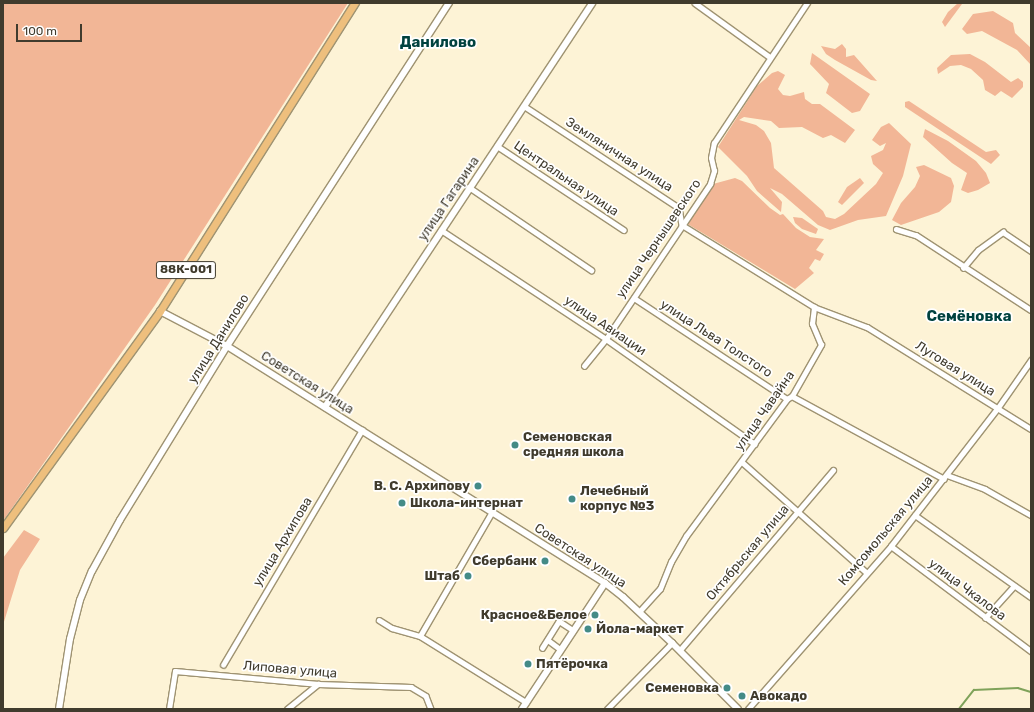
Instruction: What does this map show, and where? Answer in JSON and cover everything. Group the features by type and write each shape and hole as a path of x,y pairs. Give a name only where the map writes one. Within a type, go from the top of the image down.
{"main road":[{"name":"88К-001","path":"3,528 160,311 355,3"},
{"name":"улица Данилово","path":"59,709 76,613 92,571 120,520 228,346 449,3"},
{"name":"улица Гагарина","path":"324,407 592,3"},
{"name":"Советская улица","path":"160,311 228,346 605,584 639,612 680,650 738,709"},
{"path":"522,709 560,648 605,584"}],"street":[{"path":"695,3 770,57"},
{"name":"улица Чернышевского","path":"584,366 606,339 710,184 714,171 711,158 714,143 807,3"},
{"name":"Земляничная улица","path":"524,106 679,208 682,225"},
{"name":"Центральная улица","path":"497,146 624,230"},
{"path":"469,187 591,270"},
{"path":"682,225 814,307"},
{"path":"896,229 916,235 963,268 1031,310"},
{"name":"улица Авиации","path":"440,230 606,339 755,444"},
{"path":"963,268 978,250 1003,232 1031,251"},
{"name":"улица Льва Толстого","path":"634,298 787,399"},
{"name":"Луговая улица","path":"814,307 867,327 1031,429"},
{"name":"улица Чавайна","path":"639,612 660,589 671,562 686,536 787,399 792,396 821,345 812,324 814,307"},
{"name":"Комсомольская улица","path":"748,709 890,546 946,477 997,409 1031,360"},
{"path":"792,396 946,477 985,490 1031,515"},
{"name":"улица Архипова","path":"223,665 362,430"},
{"path":"742,462 798,510 866,572"},
{"name":"Октябрьская улица","path":"680,650 833,470"},
{"path":"420,636 492,512"},
{"path":"915,515 1014,586 1031,596"},
{"name":"улица Чкалова","path":"890,546 984,618 1031,651"},
{"path":"984,618 1014,586"},
{"path":"379,620 392,628 420,636 526,702"},
{"path":"542,648 559,621 573,630"},
{"path":"548,640 560,648"},
{"path":"607,709 672,643"},
{"name":"Липовая улица","path":"169,709 175,671 318,684 412,687 426,696 431,709"},
{"path":"287,709 318,684"}],"shaded area":[{"path":"3,3 348,3 155,305 3,521"},
{"path":"958,3 962,4 945,27 942,22 948,12"},
{"path":"993,11 1013,23 1015,33 1031,48 1031,65 1017,50 982,31 967,34 962,29 973,14"},
{"path":"842,44 846,49 846,57 854,55 877,81 871,80 835,60 826,54 821,46 835,49"},
{"path":"812,53 870,94 860,111 852,113 826,93 829,84 810,64"},
{"path":"970,54 985,62 1011,82 1018,78 1023,82 1023,87 1012,98 1001,91 995,96 985,90 983,80 971,69 961,65 950,66 938,74 937,68 951,55"},
{"path":"778,71 785,75 778,89 783,95 790,96 804,92 805,99 812,104 820,104 855,130 845,143 831,135 823,138 802,127 779,128 771,121 744,117 739,120 756,125 764,131 771,143 774,168 823,211 826,217 835,219 844,214 876,184 883,173 873,164 871,156 883,150 886,143 880,146 872,140 881,127 889,123 911,144 903,176 886,216 858,220 830,230 818,225 782,194 770,188 782,202 781,212 757,191 747,176 718,147 757,86 772,73"},
{"path":"909,101 986,152 996,150 1000,155 991,164 905,107 905,102"},
{"path":"925,129 948,141 976,161 986,173 990,183 978,190 968,193 961,190 967,173 952,163 923,137"},
{"path":"924,165 951,178 954,186 951,202 939,212 901,225 892,220 901,203 915,187 920,176 916,167"},
{"path":"735,178 742,181 770,208 780,215 783,214 796,228 810,237 824,239 816,250 824,254 820,261 815,259 809,268 814,273 795,289 686,223 713,184"},
{"path":"860,178 864,183 842,205 838,202 847,187"},
{"path":"793,217 802,218 818,229 816,234 802,229 795,223"},
{"path":"24,530 40,539 20,570 3,625 3,558"}],"waterway":[{"name":"Семёновка","path":"959,709 974,690 1018,688 1031,692"}],"place":[{"name":"Семеновская средняя школа","path":"515,445"},
{"name":"В. С. Архипову","path":"478,486"},
{"name":"Лечебный корпус №3","path":"572,499"},
{"name":"Школа-интернат","path":"402,503"},
{"name":"Сбербанк","path":"545,561"},
{"name":"Штаб","path":"468,576"},
{"name":"Красное&Белое","path":"595,615"},
{"name":"Йола-маркет","path":"588,629"},
{"name":"Пятёрочка","path":"528,664"},
{"name":"Семеновка","path":"727,688"},
{"name":"Авокадо","path":"742,696"}],"district":[{"name":"Данилово","path":"438,43"},
{"name":"Семёновка","path":"969,317"}]}
